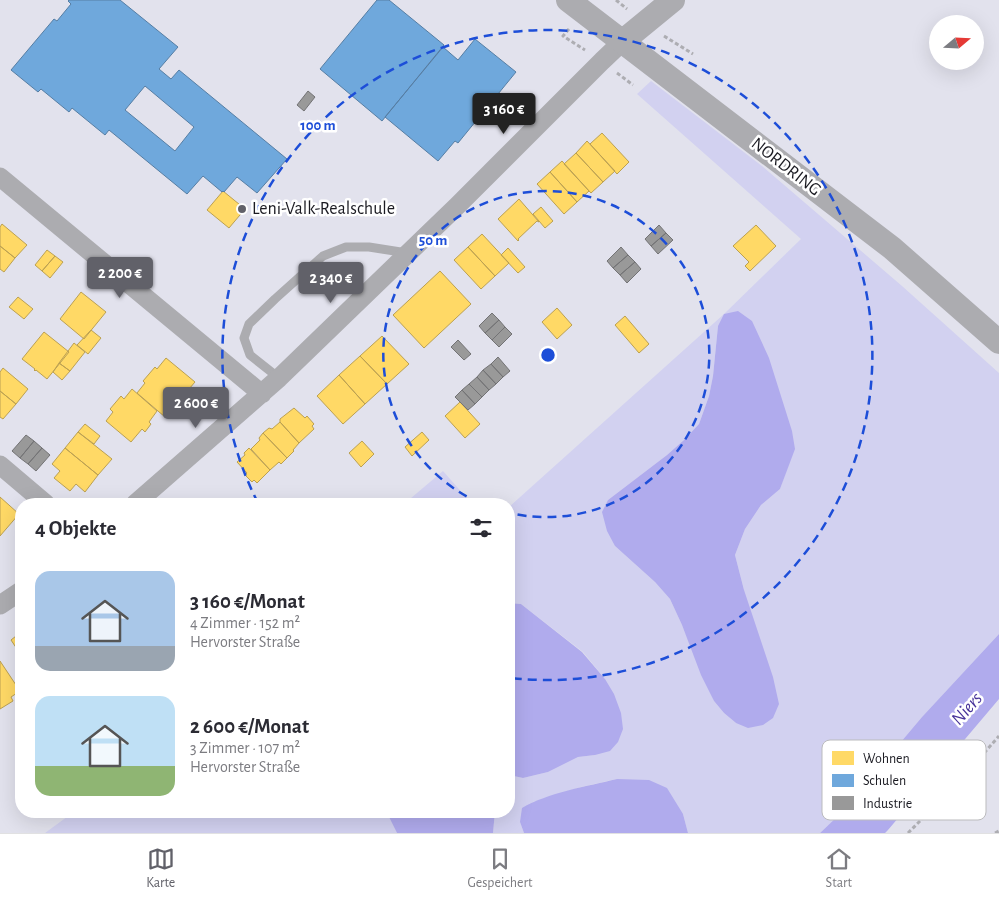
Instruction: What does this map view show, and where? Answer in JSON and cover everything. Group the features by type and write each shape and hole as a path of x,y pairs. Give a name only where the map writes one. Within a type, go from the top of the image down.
{"street":[{"name":"NORDRING","path":"570,0 892,248 999,342"},
{"path":"142,498 262,394 457,206 602,61 673,0"},
{"path":"0,177 262,394"},
{"path":"0,465 39,498"},
{"path":"0,605 15,594"}],"lane":[{"path":"279,378 250,355 244,338 249,324 323,256 346,247 369,247 407,253"}],"path":[{"path":"986,751 999,736"},
{"path":"908,833 921,820"},
{"path":"995,833 999,831"}],"shaded area":[{"path":"651,81 762,166 902,286 999,373 999,634 903,740 822,740 822,820 834,820 820,833 688,833 683,814 617,779 581,787 533,802 520,822 524,833 493,833 494,818 515,818 515,776 523,778 548,772 578,757 595,755 605,679 583,652 521,604 515,604 515,502 724,314 801,239 637,94","holes":["718,326 794,449 780,489 761,505 745,529 735,555 744,590 736,723 714,701 670,599 655,582 615,546 608,500 667,455 699,424 709,396 713,376"]},
{"path":"443,471 467,498 411,498"},
{"path":"65,818 390,818 397,833 45,833"}],"water":[{"path":"738,311 752,321 769,358 792,431 795,449 780,489 761,505 745,529 735,555 744,590 773,677 779,704 773,718 763,725 748,728 736,723 714,701 701,675 670,599 655,582 615,546 607,531 602,512 608,500 667,455 699,424 709,396 713,376 718,326 724,314"},
{"path":"515,604 521,604 582,652 605,679 614,694 621,713 623,729 618,742 610,751 578,757 548,772 523,778 515,776"},
{"name":"Niers","path":"999,634 999,699 964,740 903,740"},
{"path":"617,779 649,780 667,788 683,814 688,833 524,833 520,822 522,808 555,794"},
{"path":"390,818 494,818 493,833 397,833"},
{"path":"834,820 896,820 885,833 820,833"}],"building: Wohnen":[{"path":"602,133 629,162 617,174 590,144"},
{"path":"587,141 615,171 603,182 576,153"},
{"path":"576,153 603,182 591,193 564,164"},
{"path":"562,161 589,191 577,202 550,172"},
{"path":"550,172 577,202 564,214 537,184"},
{"path":"223,191 245,209 229,228 207,210"},
{"path":"519,199 539,222 537,221 518,241 498,219"},
{"path":"541,207 553,221 545,228 533,214"},
{"path":"2,224 27,245 15,258 0,246 0,227"},
{"path":"756,225 776,246 750,271 745,266 749,262 733,246"},
{"path":"482,234 509,263 495,276 468,247"},
{"path":"0,246 15,258 4,272 0,269"},
{"path":"468,247 495,276 481,289 454,260"},
{"path":"508,248 525,267 518,273 501,255"},
{"path":"47,250 55,256 42,271 35,265"},
{"path":"55,256 63,262 50,278 42,271"},
{"path":"440,271 471,304 424,348 393,315"},
{"path":"81,292 106,312 84,339 60,319"},
{"path":"18,297 33,309 24,319 9,307"},
{"path":"557,308 572,325 557,339 542,322"},
{"path":"625,316 649,344 639,353 615,325"},
{"path":"91,330 101,338 88,354 77,345"},
{"path":"44,332 69,352 47,379 22,359"},
{"path":"382,336 409,364 387,384 360,356"},
{"path":"74,343 85,352 70,371 59,363"},
{"path":"360,356 387,384 365,404 339,375"},
{"path":"166,358 195,382 183,396 186,399 180,406 177,403 165,417 137,393 145,383 143,381"},
{"path":"59,363 70,371 62,380 53,372"},
{"path":"3,368 28,389 16,404 0,391 0,372"},
{"path":"339,375 365,404 343,424 317,396"},
{"path":"132,389 157,411 145,432 142,429 131,442 106,421 113,412 110,409 121,396 124,399"},
{"path":"0,391 16,404 3,419 0,417"},
{"path":"460,402 480,424 465,438 445,416"},
{"path":"294,408 305,418 307,416 314,424 312,426 314,429 299,443 280,422 280,419"},
{"path":"280,422 299,443 287,458 263,433 269,428 272,429"},
{"path":"85,424 100,436 94,444 78,432"},
{"path":"78,432 112,459 98,475 65,448"},
{"path":"422,432 429,440 412,456 405,447"},
{"path":"263,433 287,458 270,470 251,449 260,440 259,438"},
{"path":"362,441 374,454 361,467 349,453"},
{"path":"65,448 98,475 85,492 76,484 70,491 54,478 60,471 52,464"},
{"path":"249,448 270,470 257,483 254,480 252,482 245,475 247,473 237,462 245,455 244,453"},
{"path":"0,497 15,510 15,519 0,536"},
{"path":"15,637 15,646 11,640"},
{"path":"0,661 15,684 15,694 11,697 13,701 0,709"}],"building: Schulen":[{"path":"120,0 178,47 159,69 171,79 179,70 287,159 257,193 237,177 222,192 203,176 187,194 109,130 105,135 72,108 69,112 41,89 38,92 11,70 54,19 57,21 71,4 68,1","holes":["145,86 194,127 175,151 125,110"]},
{"path":"377,0 389,0 444,45 382,121 320,69"},
{"path":"475,39 516,72 458,143 455,141 438,161 385,117 443,47 458,60"}],"building: Industrie":[{"path":"308,91 315,97 304,111 297,105"},
{"path":"659,225 666,233 651,246 645,239"},
{"path":"666,233 673,240 658,254 651,246"},
{"path":"621,247 628,255 613,268 607,261"},
{"path":"628,255 635,262 620,275 613,268"},
{"path":"635,262 641,269 627,283 620,275"},
{"path":"492,313 499,320 485,333 479,326"},
{"path":"499,320 505,327 492,340 485,333"},
{"path":"505,327 512,334 499,347 492,340"},
{"path":"458,340 471,354 464,360 451,347"},
{"path":"498,357 510,371 503,377 491,364"},
{"path":"491,364 503,377 496,384 483,370"},
{"path":"483,370 496,384 489,390 477,377"},
{"path":"477,377 489,390 482,397 469,384"},
{"path":"469,384 482,397 475,404 462,390"},
{"path":"462,390 475,404 468,410 455,397"},
{"path":"26,435 34,441 20,458 12,451"},
{"path":"34,441 42,448 28,464 20,458"},
{"path":"42,448 50,455 36,471 28,464"}],"place":[{"name":"Leni-Valk-Realschule","path":"242,209"}]}
